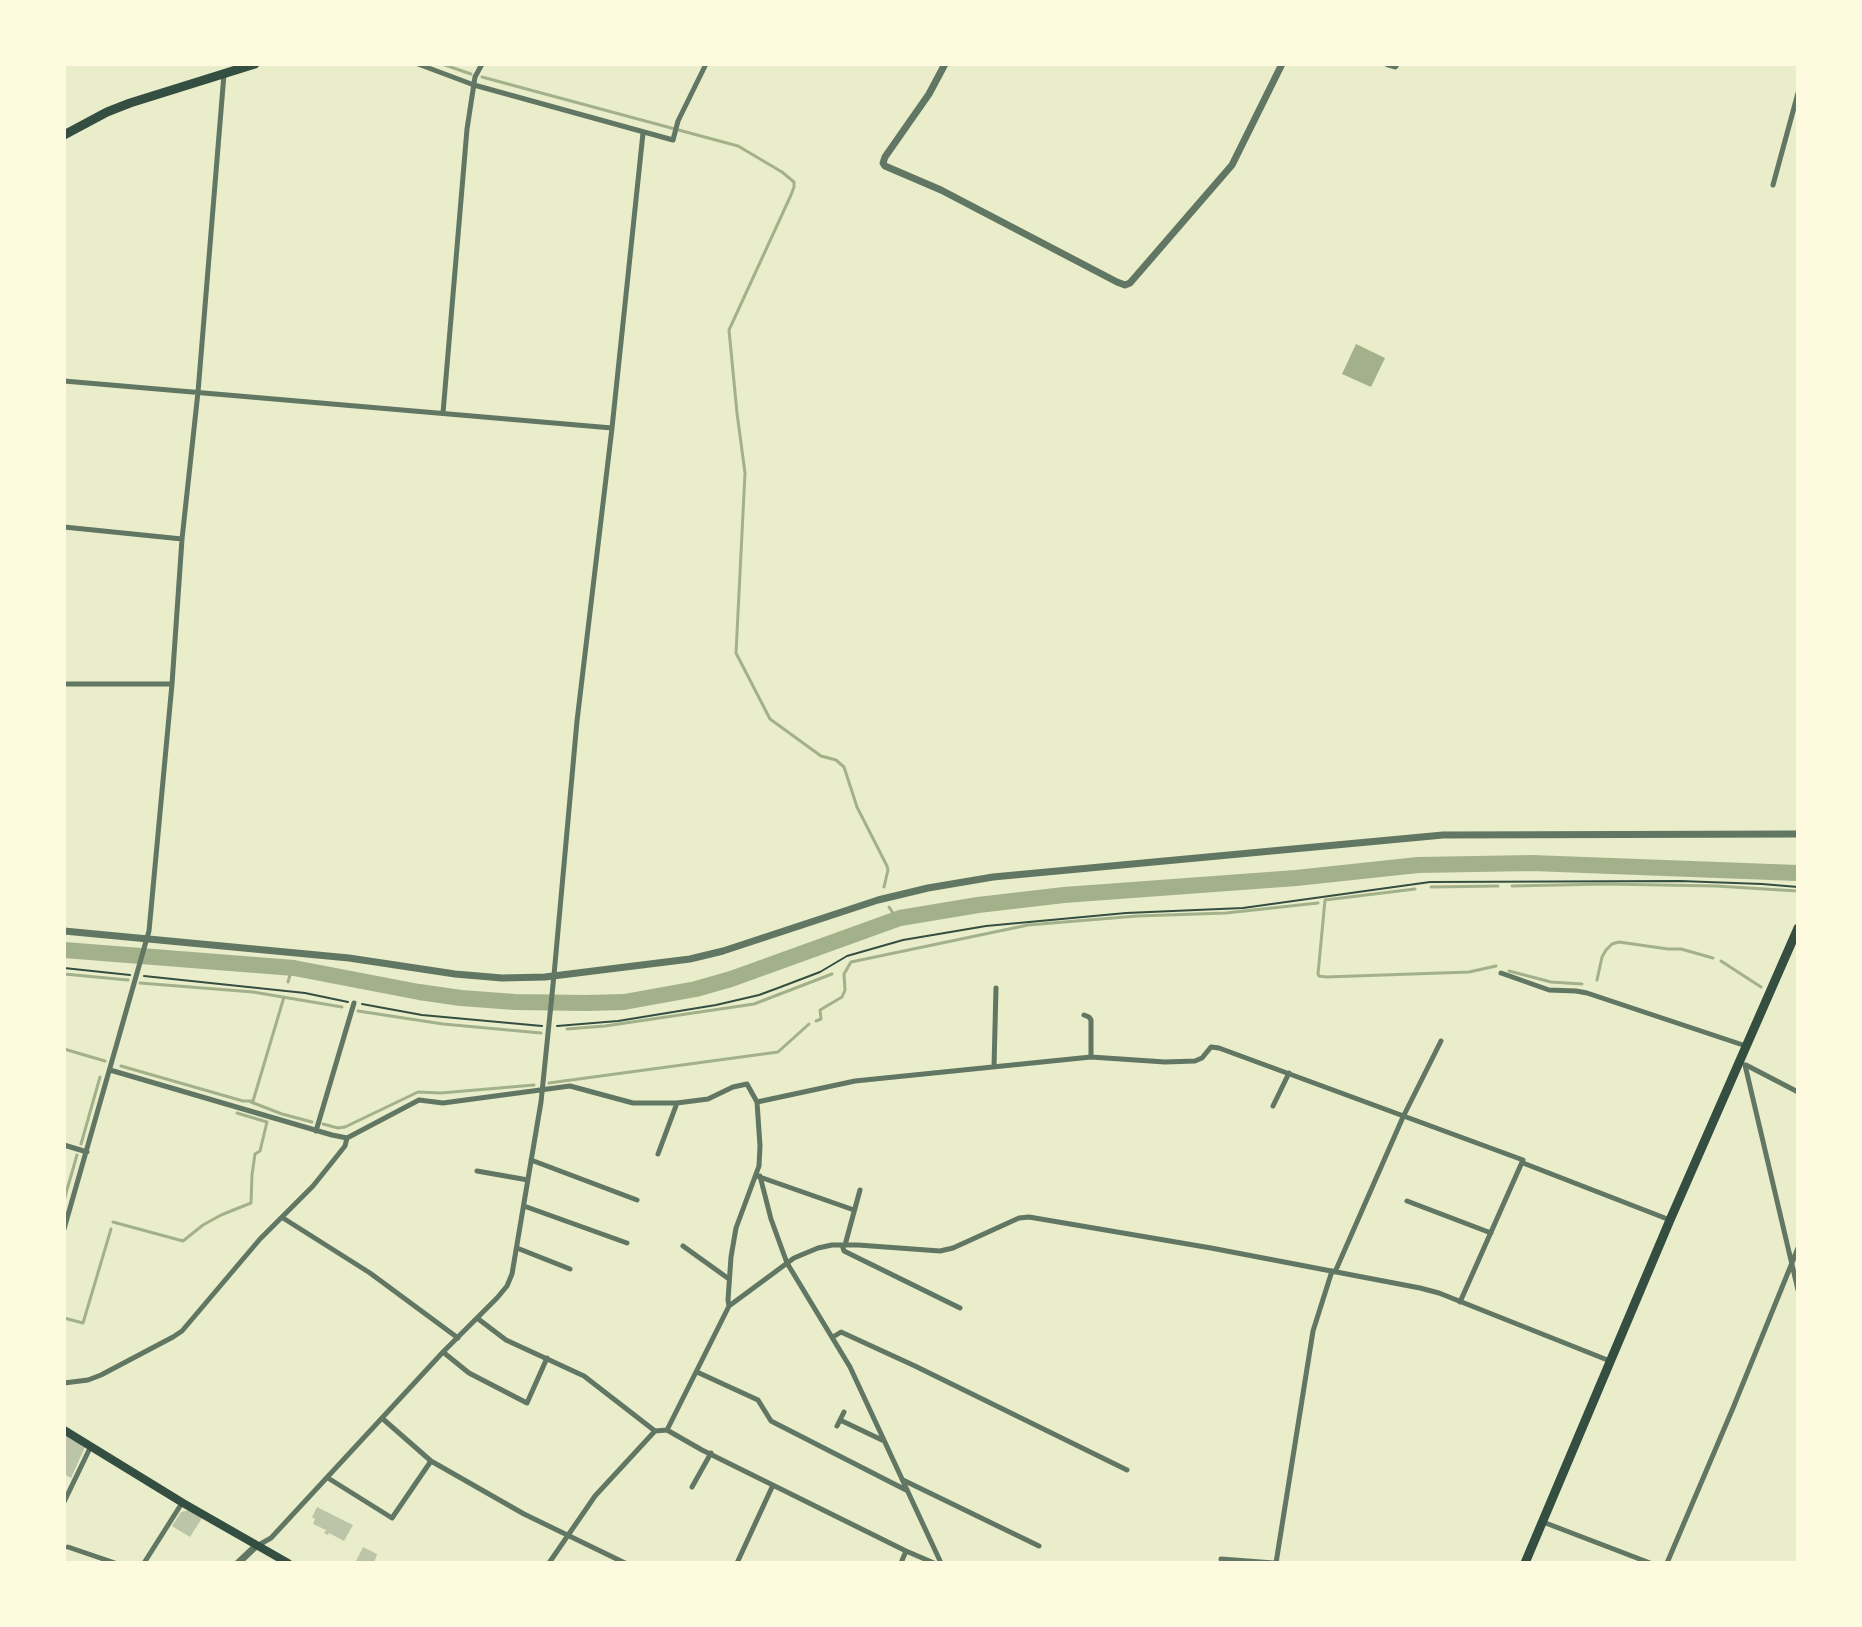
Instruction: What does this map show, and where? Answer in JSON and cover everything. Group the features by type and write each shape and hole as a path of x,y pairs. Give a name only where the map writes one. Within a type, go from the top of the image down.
{"main road":[{"path":"64,135 107,112 255,64"},
{"path":"1525,1563 1798,928"},
{"path":"64,1430 288,1563"}],"street":[{"path":"418,64 474,85 673,140 678,121 706,64"},
{"path":"443,413 467,129 475,77 482,64"},
{"path":"945,64 929,94 885,157 885,166 941,190 1125,285 1130,283 1232,165 1282,64"},
{"path":"1388,64 1396,64"},
{"path":"64,1229 149,931 224,74"},
{"path":"1773,185 1798,93"},
{"path":"238,1563 256,1546 271,1538 328,1478 507,1286 512,1274 541,1091 577,721 643,133"},
{"path":"64,381 612,428"},
{"path":"64,527 182,539"},
{"path":"64,684 172,684"},
{"path":"64,931 146,942 349,958 471,975 553,979 701,956 878,900 993,877 1443,835 1798,834"},
{"path":"1501,973 1549,990 1587,993 1746,1046"},
{"path":"994,1067 996,988"},
{"path":"316,1131 354,1003"},
{"path":"1084,1015 1091,1020 1091,1057"},
{"path":"1221,1559 1275,1563 1313,1331 1334,1272 1403,1117 1441,1041"},
{"path":"757,1102 855,1081 1091,1057 1195,1061 1211,1047 1523,1160 1523,1163 1670,1220"},
{"path":"1742,1063 1798,1092"},
{"path":"1742,1063 1798,1290"},
{"path":"110,1070 347,1138 419,1100 443,1103 570,1086 633,1103 677,1103 708,1099 742,1084 750,1087 757,1102 759,1166 758,1176 736,1228 729,1306 667,1430"},
{"path":"1273,1106 1289,1073"},
{"path":"658,1154 677,1103"},
{"path":"64,1383 101,1375 182,1331 260,1239 313,1186 345,1146 347,1138"},
{"path":"64,1145 87,1152"},
{"path":"531,1160 637,1200"},
{"path":"1460,1302 1523,1163"},
{"path":"477,1171 528,1180"},
{"path":"758,1176 854,1210"},
{"path":"758,1176 787,1263 850,1367 941,1563"},
{"path":"860,1190 843,1245 844,1251 960,1308"},
{"path":"1407,1201 1491,1233"},
{"path":"524,1206 627,1243"},
{"path":"729,1306 794,1258 818,1248 843,1245 940,1251 1019,1218 1029,1217 1420,1288 1610,1361"},
{"path":"283,1218 370,1273 458,1338"},
{"path":"683,1246 730,1280"},
{"path":"517,1248 570,1269"},
{"path":"1667,1563 1798,1248"},
{"path":"477,1318 506,1340 584,1376 655,1431 667,1430 934,1563"},
{"path":"833,1337 841,1332 1127,1470"},
{"path":"443,1352 469,1373 527,1403 547,1358"},
{"path":"697,1372 758,1400 771,1421 907,1491"},
{"path":"844,1412 839,1423 884,1441"},
{"path":"383,1419 431,1461 567,1536 625,1563"},
{"path":"549,1563 595,1496 655,1431"},
{"path":"64,1502 91,1445"},
{"path":"692,1487 711,1453"},
{"path":"328,1478 392,1518 431,1461"},
{"path":"902,1480 1039,1546"},
{"path":"737,1563 773,1485"},
{"path":"144,1563 183,1503"},
{"path":"1542,1521 1650,1563"},
{"path":"68,1547 115,1563"},
{"path":"901,1563 906,1551"}],"path":[{"path":"64,968 305,993 422,1015 548,1025 618,1021 716,1005 778,988 820,972 847,956 903,940 962,929 1126,913 1263,906 1430,882 1680,881 1798,887"}],"shaded area":[{"path":"1356,344 1385,358 1371,387 1342,374"}],"building":[{"path":"64,1435 85,1447 71,1478 64,1474"},
{"path":"317,1507 353,1525 344,1541 324,1533 326,1530 313,1524 315,1519 312,1517"},
{"path":"189,1510 202,1518 190,1537 172,1526 181,1512"},
{"path":"363,1547 377,1554 374,1563 355,1563"}],"waterway":[{"path":"442,64 471,74"},
{"path":"482,77 738,146 794,182 791,195 729,330 745,473 736,653 770,719 821,756 836,760 844,767 857,807 887,866 884,887"},
{"path":"64,950 294,968 461,998 515,1002 624,1002 696,989 731,979 900,918 1064,895 1296,878 1418,865 1532,863 1798,873"},
{"path":"1512,886 1606,884 1797,891"},
{"path":"1431,887 1498,886"},
{"path":"1415,889 1325,900 1319,976 1469,972 1496,966"},
{"path":"816,1021 821,1019 820,1010 842,997 844,974 851,962 1028,925 1226,913 1318,903"},
{"path":"889,907 897,919"},
{"path":"1597,980 1606,950 1619,942 1681,949 1713,958"},
{"path":"1721,961 1761,987"},
{"path":"288,982 292,968"},
{"path":"1509,971 1551,982 1582,984"},
{"path":"64,974 128,980"},
{"path":"567,1029 754,1004 832,974"},
{"path":"140,983 253,992 342,1007"},
{"path":"121,1066 243,1101 253,1101 284,997"},
{"path":"358,1011 443,1024 541,1033"},
{"path":"549,1083 778,1052 809,1024"},
{"path":"64,1049 105,1061"},
{"path":"81,1144 100,1077"},
{"path":"323,1124 345,1127 418,1092 534,1085"},
{"path":"251,1102 312,1122"},
{"path":"113,1222 183,1241 203,1225 251,1203 255,1154 260,1151 267,1122 237,1113"},
{"path":"64,1200 77,1155"},
{"path":"64,1318 83,1323 111,1229"}]}
